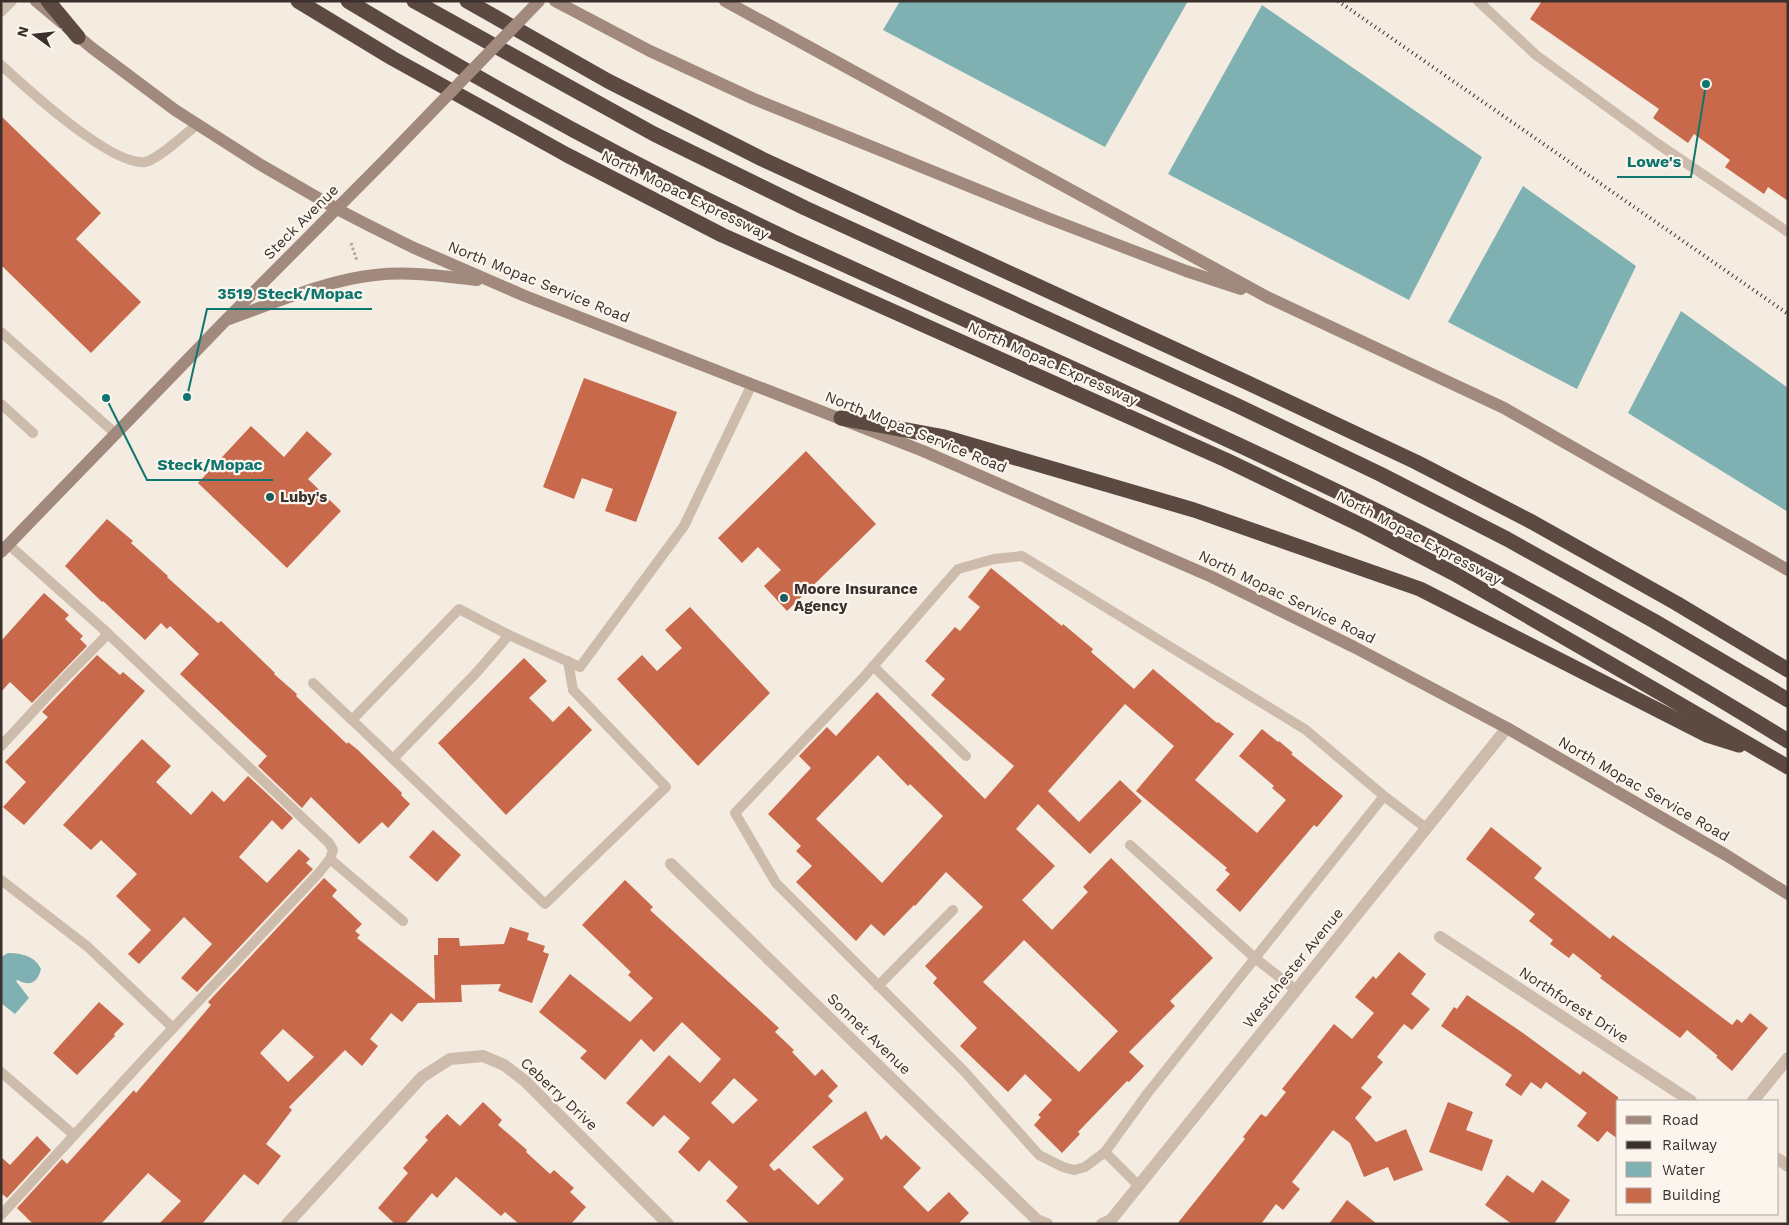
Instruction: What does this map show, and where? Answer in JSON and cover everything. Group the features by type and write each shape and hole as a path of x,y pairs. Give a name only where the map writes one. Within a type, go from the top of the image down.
{"highway":[{"path":"48,1 78,37"},
{"name":"North Mopac Expressway","path":"298,1 392,58 534,137 722,235 1226,460 1365,527 1455,574 1788,767"},
{"path":"348,1 520,101 638,164 792,241 1220,435 1373,509 1630,647 1788,741"},
{"path":"414,1 537,71 654,134 805,208 1234,404 1380,474 1508,540 1628,606 1788,700"},
{"path":"468,1 608,81 762,159 1416,462 1541,527 1676,603 1788,670"},
{"path":"841,418 944,437 1194,510 1420,589 1707,735 1764,752"}],"main road":[{"name":"North Mopac Service Road","path":"36,1 78,37 174,110 261,165 337,209 412,247 525,296 923,451 1212,577 1354,647 1507,728 1726,855 1788,894"},
{"name":"Steck Avenue","path":"5,548 539,1"},
{"path":"555,1 650,51 754,99 1186,272 1267,297"},
{"path":"725,1 1267,297 1504,408 1788,570"},
{"path":"225,321 311,290 374,275 408,273 490,281"}],"street":[{"name":"Westchester Avenue","path":"1102,1224 1111,1220 1139,1186 1507,728"},
{"name":"Sonnet Avenue","path":"671,864 1037,1220 1047,1224"},
{"name":"Northforest Drive","path":"1440,937 1689,1100"},
{"name":"Ceberry Drive","path":"286,1224 422,1077 450,1059 483,1056 504,1065 525,1080 668,1224"},
{"path":"1754,1100 1788,1058"}],"lane":[{"path":"1,12 12,1"},
{"path":"1478,1 1536,55 1658,144 1788,232"},
{"path":"1,65 28,90 87,136 119,155 132,160 144,162 155,158 198,124"},
{"path":"1,332 116,434"},
{"path":"352,720 459,609 509,635 580,667 684,526 752,384"},
{"path":"1,404 33,433"},
{"path":"1,1215 318,874 330,859 333,850 329,843 108,634 5,548"},
{"path":"1384,796 1147,1094 1105,1152 1085,1167 1074,1170 1063,1168 1039,1156 963,1070 776,883 735,813 873,666 958,569 994,559 1022,556 1306,730 1384,796 1426,828"},
{"path":"1,746 108,634"},
{"path":"393,759 477,672 509,635"},
{"path":"313,683 545,904 666,787 573,690 568,661"},
{"path":"873,666 966,756"},
{"path":"1130,845 1256,959 1296,990"},
{"path":"330,859 403,921"},
{"path":"1,880 88,947 174,1028"},
{"path":"878,986 953,910"},
{"path":"1,1072 74,1136"},
{"path":"1105,1152 1139,1186"}],"path":[{"path":"351,243 357,263"}],"water":[{"path":"900,1 1188,1 1105,147 883,30"},
{"path":"1262,5 1482,157 1409,300 1168,174"},
{"path":"1523,186 1636,266 1577,389 1448,322"},
{"path":"1681,311 1788,388 1788,512 1628,413"},
{"path":"8,953 27,956 35,961 41,969 38,977 33,982 16,981 29,998 15,1014 1,1003 1,957"}],"building":[{"path":"1542,1 1788,1 1788,201 1768,187 1764,194 1725,167 1730,160 1694,134 1688,143 1653,118 1659,109 1530,19"},
{"path":"1,116 101,213 76,239 141,302 91,353 1,265"},
{"path":"584,378 677,412 636,522 605,511 613,489 582,478 574,499 543,487"},
{"name":"Luby's","path":"251,426 284,457 307,431 332,454 308,479 341,511 287,568 198,483"},
{"path":"806,451 876,524 787,611 764,586 781,570 758,547 742,563 718,538"},
{"path":"107,519 133,541 131,543 218,623 221,621 274,674 297,694 296,696 347,744 348,742 358,750 402,793 401,795 410,804 388,828 382,822 359,844 311,797 302,808 258,766 267,756 180,674 199,654 170,626 167,629 161,623 145,640 65,566"},
{"path":"991,568 1093,649 1091,652 1134,689 1153,669 1217,723 1234,734 1195,780 1257,833 1286,800 1272,788 1274,786 1239,756 1262,729 1279,741 1293,753 1291,754 1343,796 1317,827 1314,825 1240,912 1216,890 1230,874 1225,870 1227,868 1136,791 1174,746 1125,704 1048,791 1079,822 1120,780 1142,801 1090,854 1038,804 1016,829 1055,866 1022,900 1052,930 1088,892 1083,887 1111,858 1213,958 1170,1001 1175,1006 1129,1052 1144,1066 1078,1132 1080,1134 1062,1153 1034,1125 1041,1117 1038,1115 1052,1100 1025,1074 1008,1092 960,1046 977,1028 933,983 937,978 925,966 983,907 946,872 884,936 871,924 856,941 796,882 812,866 796,851 801,846 768,814 811,768 799,756 827,727 836,736 877,692 985,799 1014,766 931,695 945,679 925,661 955,627 960,631 980,607 968,597","holes":["878,755 908,786 910,784 943,816 882,883 816,819","1024,940 1118,1031 1079,1072 983,982"]},
{"path":"44,593 69,615 65,619 83,636 80,639 87,646 32,703 10,682 1,692 1,641"},
{"path":"690,607 770,693 698,766 617,679 642,655 657,671 682,648 665,630"},
{"path":"97,655 120,675 123,672 145,691 24,825 3,807 26,782 5,762 48,717 42,712"},
{"path":"524,658 547,681 529,698 553,722 569,706 592,730 506,815 438,743"},
{"path":"142,739 171,766 156,782 191,815 212,791 224,802 248,776 293,818 282,830 272,820 239,857 267,883 299,849 310,859 306,863 313,869 197,992 181,978 212,944 184,917 139,964 128,954 151,930 116,896 137,874 101,840 91,850 63,825"},
{"path":"1491,827 1542,868 1534,878 1610,939 1613,935 1732,1025 1737,1019 1742,1023 1750,1013 1768,1028 1732,1071 1716,1057 1718,1056 1687,1030 1680,1038 1600,978 1602,976 1573,953 1569,958 1550,944 1553,940 1529,921 1535,914 1466,859"},
{"path":"433,830 461,855 437,882 409,857"},
{"path":"324,878 337,890 332,896 362,924 355,931 360,935 357,938 435,1000 434,955 438,955 438,938 459,938 460,946 504,944 510,927 529,933 527,940 545,946 543,952 549,954 532,1003 498,991 501,984 461,985 462,1002 418,1003 402,1022 391,1013 370,1039 378,1046 362,1066 345,1050 289,1107 292,1110 266,1144 281,1156 258,1185 244,1174 202,1224 159,1224 181,1201 148,1173 101,1224 33,1224 17,1208 62,1159 67,1164 134,1090 136,1093 211,1005 208,1002","holes":["283,1029 314,1057 288,1082 260,1053"]},
{"path":"625,880 653,907 650,910 779,1028 775,1032 794,1050 792,1052 815,1076 822,1069 838,1086 828,1096 833,1101 769,1165 774,1171 779,1168 818,1205 844,1179 812,1147 866,1111 881,1140 886,1135 921,1168 903,1187 928,1212 949,1192 969,1213 958,1224 750,1224 726,1201 738,1187 709,1160 699,1172 678,1152 690,1138 664,1115 653,1127 626,1103 669,1055 700,1083 721,1059 682,1022 654,1052 641,1039 605,1080 580,1058 587,1051 539,1012 570,974 630,1022 653,998 628,975 631,972 582,925","holes":["734,1078 758,1100 733,1124 711,1103"]},
{"path":"1399,952 1426,974 1411,994 1430,1009 1412,1030 1404,1024 1377,1057 1383,1062 1361,1088 1372,1097 1355,1118 1376,1142 1406,1129 1423,1170 1394,1181 1388,1167 1364,1177 1350,1143 1333,1130 1292,1182 1300,1189 1283,1210 1276,1204 1261,1224 1177,1224 1245,1139 1243,1137 1261,1114 1266,1117 1286,1092 1282,1089 1334,1024 1352,1039 1374,1013 1355,997 1373,976 1376,979"},
{"path":"1467,995 1580,1075 1583,1071 1618,1097 1618,1100 1616,1100 1616,1138 1607,1131 1598,1142 1577,1126 1587,1113 1546,1082 1541,1089 1531,1082 1521,1096 1505,1085 1512,1075 1441,1026 1454,1007 1457,1009"},
{"path":"99,1002 124,1024 114,1034 115,1036 77,1075 53,1053"},
{"path":"483,1102 502,1120 498,1125 527,1150 526,1152 550,1174 554,1170 574,1188 570,1192 586,1207 571,1224 519,1224 505,1212 501,1216 456,1177 437,1198 432,1193 405,1224 395,1224 378,1208 408,1173 403,1168 428,1140 425,1137 447,1114 460,1126"},
{"path":"1448,1102 1473,1112 1466,1130 1493,1140 1482,1171 1429,1152"},
{"path":"37,1136 51,1150 7,1198 1,1193 1,1157 10,1165"},
{"path":"1507,1175 1533,1193 1542,1180 1570,1200 1554,1224 1512,1224 1485,1205"},
{"path":"1347,1200 1377,1224 1329,1224"}],"railway":[{"path":"1338,1 1788,314"}],"place":[{"name":"Lowe's","path":"1706,84"},
{"name":"3519 Steck/Mopac","path":"187,397"},
{"name":"Steck/Mopac","path":"106,398"},
{"name":"Luby's","path":"270,497"},
{"name":"Moore Insurance Agency","path":"784,598"}]}
